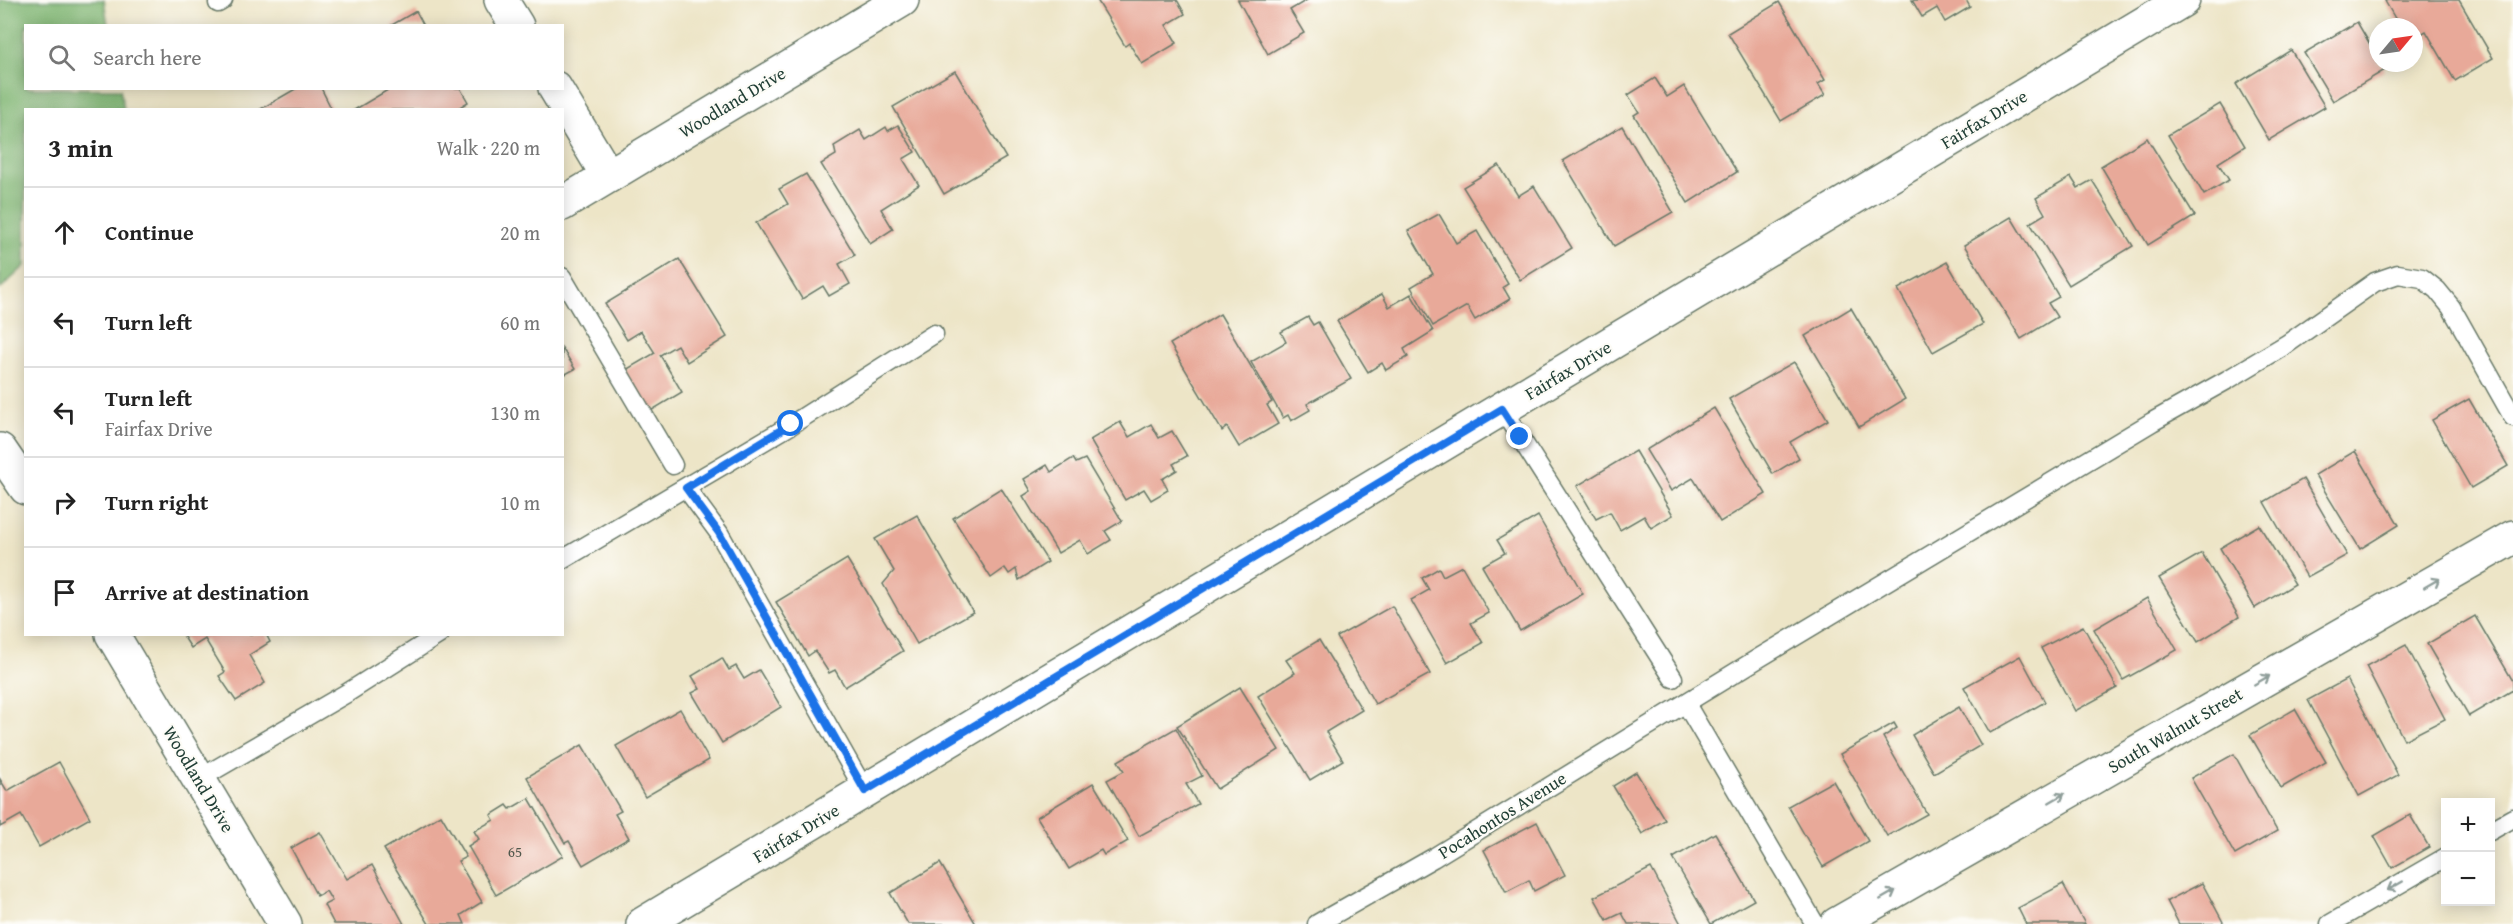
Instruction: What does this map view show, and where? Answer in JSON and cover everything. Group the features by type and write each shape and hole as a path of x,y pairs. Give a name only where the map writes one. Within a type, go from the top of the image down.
{"street":[{"path":"501,0 516,24"},
{"name":"Woodland Drive","path":"564,203 902,0"},
{"name":"Fairfax Drive","path":"644,924 2183,0"},
{"path":"556,90 608,176"},
{"path":"0,450 24,485"},
{"name":"South Walnut Street","path":"1837,924 2513,537"},
{"name":"Woodland Drive","path":"113,636 285,924"}],"lane":[{"name":"Pocahontos Avenue","path":"1317,924 1433,858 1576,768 2287,344 2375,282 2398,274 2422,278 2437,290 2451,307 2513,417"},
{"path":"564,280 673,465"},
{"path":"564,559 686,488 934,334"},
{"path":"1502,409 1673,678"},
{"path":"686,488 719,533 865,791"},
{"path":"199,778 347,693 438,636"},
{"path":"1686,704 1815,924"},
{"path":"2495,828 2513,818"},
{"path":"2330,924 2441,859"}],"green space":[{"path":"0,0 104,0 108,24 24,24 24,90 120,90 124,108 24,108 24,267 0,289"}],"building":[{"path":"1097,0 1177,0 1185,14 1166,25 1177,43 1142,64 1129,43 1125,46"},
{"path":"1238,0 1307,0 1290,10 1304,33 1268,54"},
{"path":"1912,0 1966,0 1970,7 1945,22 1937,8 1922,17"},
{"path":"2459,0 2493,58 2455,81 2426,31 2423,33 2423,18 2395,18 2385,1"},
{"path":"1779,2 1825,80 1818,84 1825,95 1781,121 1728,33"},
{"path":"416,11 423,24 393,24"},
{"path":"2357,22 2369,43 2369,72 2382,72 2333,101 2304,53"},
{"path":"2291,50 2325,107 2269,140 2236,84"},
{"path":"955,71 1006,158 944,194 893,107"},
{"path":"1655,78 1667,97 1684,86 1737,172 1688,203 1634,115 1639,112 1628,95"},
{"path":"294,90 322,90 331,108 262,108"},
{"path":"388,90 461,90 468,102 458,108 357,108"},
{"path":"2220,104 2245,146 2218,163 2229,180 2204,195 2168,135"},
{"path":"898,125 915,152 903,159 919,185 881,209 893,229 870,244 821,164 836,155 834,146 860,130 866,140 886,127 888,131"},
{"path":"1622,126 1673,212 1614,246 1563,161"},
{"path":"2147,138 2195,216 2148,245 2101,166"},
{"path":"1499,165 1518,196 1534,186 1572,248 1520,280 1463,187"},
{"path":"806,174 855,255 839,264 850,284 829,296 823,286 802,299 756,223 788,204 779,189"},
{"path":"2071,177 2078,188 2092,180 2133,246 2069,285 2030,223 2045,214 2036,198"},
{"path":"1439,214 1456,243 1477,231 1508,284 1503,287 1510,299 1475,320 1467,306 1433,326 1411,287 1433,274 1408,231"},
{"path":"2011,217 2059,297 2048,303 2057,317 2021,339 1964,245"},
{"path":"679,259 727,337 687,362 677,345 660,355 682,392 649,412 624,371 655,353 641,331 627,340 605,304"},
{"path":"1947,262 1983,324 1933,352 1898,289"},
{"path":"1382,294 1389,307 1411,294 1433,331 1404,349 1408,357 1386,370 1382,363 1368,372 1337,321"},
{"path":"1851,308 1905,399 1859,427 1805,336"},
{"path":"1220,314 1272,402 1267,405 1278,424 1239,447 1227,427 1222,431 1170,344"},
{"path":"1308,317 1313,325 1318,322 1351,379 1307,404 1310,410 1291,421 1288,415 1283,418 1251,362 1286,342 1281,332"},
{"path":"564,351 575,369 564,375"},
{"path":"1794,362 1828,420 1790,442 1799,458 1773,474 1729,399"},
{"path":"2469,399 2508,466 2471,488 2432,420"},
{"path":"1714,408 1766,494 1720,522 1693,478 1671,491 1646,450"},
{"path":"1120,422 1129,437 1151,424 1159,438 1172,431 1187,456 1173,464 1177,470 1162,479 1168,490 1151,500 1144,489 1125,500 1090,440"},
{"path":"1635,451 1673,515 1651,528 1644,516 1620,530 1610,512 1596,519 1577,486"},
{"path":"2355,451 2399,525 2360,549 2315,475"},
{"path":"1073,458 1076,463 1085,459 1122,521 1105,531 1111,540 1088,554 1080,540 1058,553 1023,496 1031,491 1024,479 1047,465 1051,472"},
{"path":"2303,479 2347,555 2307,577 2264,502"},
{"path":"1001,488 1048,562 1019,580 1016,569 1009,574 1005,568 991,578 953,518"},
{"path":"917,515 973,612 917,644 883,584 894,571 875,539"},
{"path":"1538,516 1583,594 1520,631 1482,566 1505,553 1497,540"},
{"path":"2259,525 2295,584 2255,608 2220,548"},
{"path":"2202,553 2239,617 2198,642 2159,578"},
{"path":"847,559 903,651 845,687 835,670 829,673 815,651 808,656 776,602"},
{"path":"1462,566 1489,613 1471,623 1483,643 1447,663 1411,600 1429,590 1422,578 1439,568 1443,576"},
{"path":"2147,598 2177,650 2123,680 2094,629"},
{"path":"1392,606 1430,674 1375,704 1337,637"},
{"path":"2475,616 2513,681 2513,690 2469,716 2427,644"},
{"path":"2083,626 2117,688 2075,711 2041,648"},
{"path":"183,636 267,636 270,642 249,655 265,683 236,701 219,676 225,672 205,639 191,648"},
{"path":"1319,640 1362,710 1326,732 1343,760 1310,780 1258,696 1295,673 1286,660"},
{"path":"2406,645 2445,719 2404,740 2366,666"},
{"path":"2020,656 2045,702 1990,733 1964,687"},
{"path":"722,658 729,670 736,666 744,679 759,670 781,707 722,743 692,693 700,689 692,676"},
{"path":"2347,679 2398,775 2359,796 2308,700"},
{"path":"1240,687 1279,750 1217,789 1177,726"},
{"path":"1959,707 1981,745 1934,773 1912,735"},
{"path":"680,709 709,760 645,797 616,746"},
{"path":"2295,709 2326,762 2281,788 2250,735"},
{"path":"1894,723 1897,728 1883,737 1927,814 1887,836 1840,754"},
{"path":"1176,728 1202,776 1186,784 1198,804 1139,836 1107,780 1124,771 1118,761"},
{"path":"582,745 621,811 615,814 629,838 583,865 569,841 565,843 527,777"},
{"path":"2234,754 2277,831 2235,855 2191,778"},
{"path":"59,762 90,818 39,847 21,815 0,827 0,779 7,791"},
{"path":"1636,772 1665,820 1642,834 1613,786"},
{"path":"1833,781 1868,841 1823,867 1788,806"},
{"path":"1093,783 1128,841 1104,855 1101,850 1069,869 1037,817"},
{"path":"529,798 563,856 496,895 468,846 479,839 474,831 494,820 491,815 507,805 510,809"},
{"path":"441,815 466,857 458,861 482,902 461,915 465,924 429,924 384,849"},
{"path":"2410,815 2429,847 2392,868 2374,836"},
{"path":"1537,822 1565,875 1534,891 1529,880 1506,892 1484,850"},
{"path":"320,832 347,879 372,865 404,924 334,924 324,905 332,901 326,891 317,896 291,848"},
{"path":"1715,833 1754,900 1711,924 1673,858"},
{"path":"940,863 976,924 908,924 890,893"},
{"path":"1651,868 1681,924 1628,924 1622,913 1607,920 1594,897"},
{"path":"2202,883 2224,924 2179,924 2167,901"},
{"path":"2063,884 2085,924 2026,924 2018,908"}],"route":[{"path":"791,424 686,488 719,533 865,791 1502,409 1520,437"}]}
